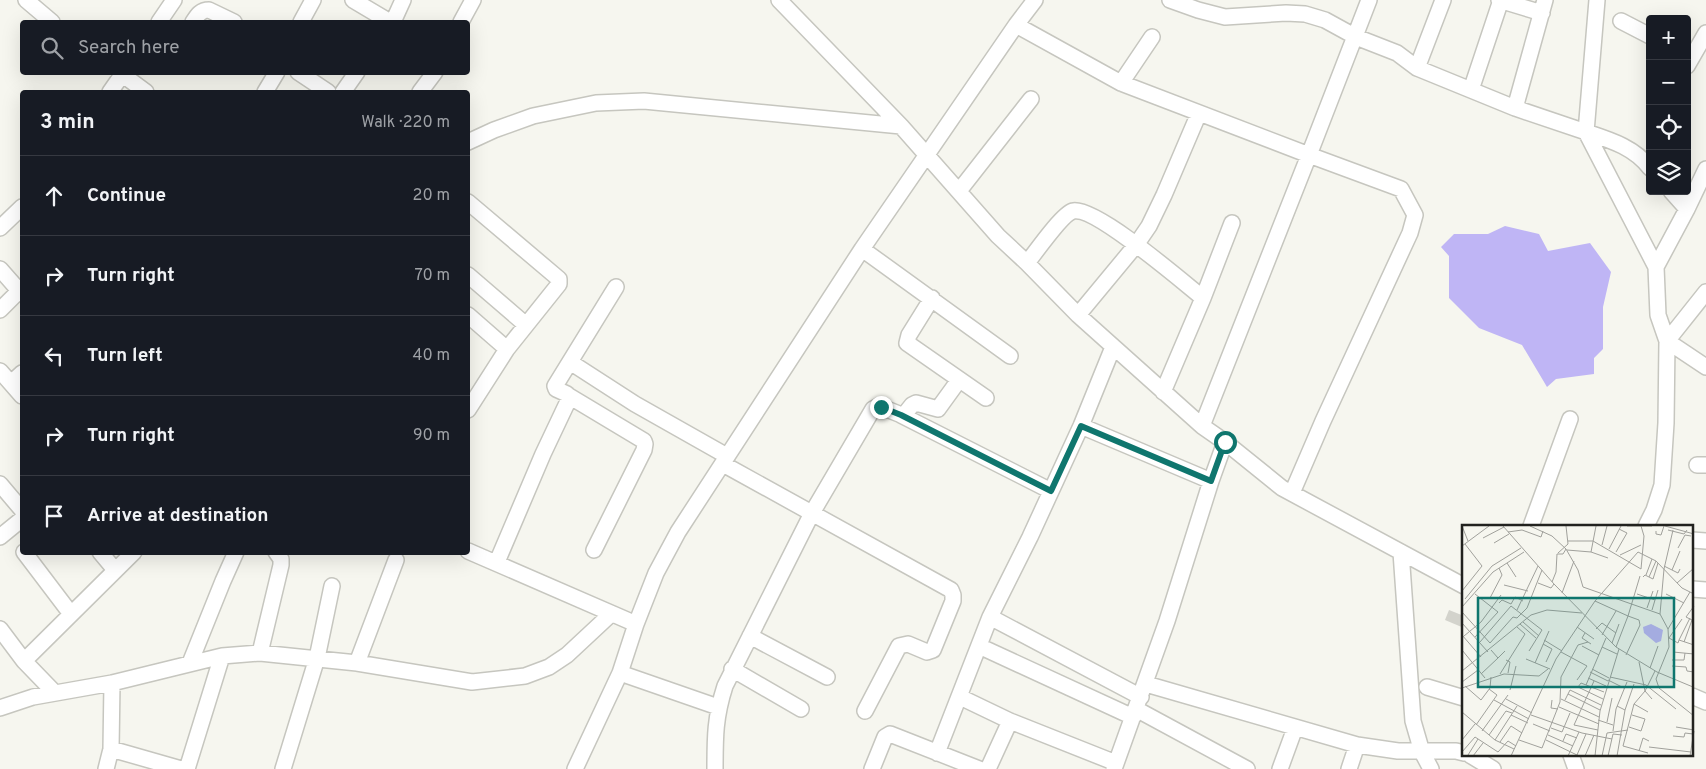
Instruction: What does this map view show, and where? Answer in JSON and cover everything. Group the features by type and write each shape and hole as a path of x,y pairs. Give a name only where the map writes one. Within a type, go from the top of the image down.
{"street":[{"path":"26,0 50,20"},
{"path":"160,20 174,0"},
{"path":"302,20 313,0"},
{"path":"353,0 388,20"},
{"path":"393,20 404,0"},
{"path":"463,20 473,0"},
{"path":"779,0 901,126 998,236 1113,348 1202,426 1282,488 1462,585"},
{"path":"576,769 620,673 636,624 656,573 678,532 862,248 1035,0"},
{"path":"1170,0 1225,17 1286,13 1306,14 1325,20 1356,37 1397,53 1417,68 1516,108 1624,146 1646,163"},
{"path":"1202,426 1370,0"},
{"path":"1417,68 1443,0"},
{"path":"1471,90 1500,0 1543,6 1516,108"},
{"path":"1597,0 1586,132 1656,267 1658,315 1667,341 1666,423 1662,485 1654,510 1646,525"},
{"path":"195,20 205,10 230,20"},
{"path":"1621,20 1646,34"},
{"path":"1016,25 1121,82 1401,189 1415,216 1410,233 1323,421 1292,493"},
{"path":"1691,57 1706,34"},
{"path":"1121,82 1152,37"},
{"path":"111,90 121,75"},
{"path":"125,75 143,90"},
{"path":"266,90 275,75"},
{"path":"302,75 325,90"},
{"path":"344,90 355,75"},
{"path":"422,90 433,75"},
{"path":"960,192 1031,99"},
{"path":"470,141 532,116 596,103 644,101 901,126"},
{"path":"1078,315 1149,226 1199,112"},
{"path":"1656,267 1688,208 1706,169"},
{"path":"1675,195 1688,208"},
{"path":"470,204 559,279 557,289 508,349 470,407"},
{"path":"0,228 20,209"},
{"path":"1027,263 1064,217 1073,211 1084,212 1136,244 1203,298"},
{"path":"1163,392 1203,298 1232,223"},
{"path":"862,248 1010,356"},
{"path":"0,269 20,289"},
{"path":"470,277 526,325"},
{"path":"594,550 644,450 645,444 644,441 555,387 616,288"},
{"path":"1667,341 1706,292"},
{"path":"0,310 20,293"},
{"path":"932,298 909,335 907,343 986,398"},
{"path":"470,317 508,349"},
{"path":"1667,341 1706,367"},
{"path":"937,753 990,617 1030,537 1081,426 1113,348"},
{"path":"570,362 812,513 951,590 953,601 933,650 927,652 908,644 899,646 865,711"},
{"path":"0,371 20,394"},
{"path":"11,383 20,374"},
{"path":"901,415 904,415 916,403 938,409 959,380"},
{"path":"497,562 543,454 569,399 568,396"},
{"path":"715,769 715,725 718,707 732,669 812,513 873,409 879,406 901,415 1051,491"},
{"path":"1531,525 1570,419"},
{"path":"1081,426 1211,481"},
{"path":"960,697 1010,721 1115,766 1168,621 1211,481 1225,442"},
{"path":"0,484 20,508"},
{"path":"20,521 4,534 20,549"},
{"path":"470,551 636,624"},
{"path":"1401,552 1414,721 1422,752 1431,769"},
{"path":"25,555 71,614"},
{"path":"102,555 115,570"},
{"path":"24,661 131,555"},
{"path":"190,663 235,555"},
{"path":"260,653 281,565 281,559 278,555"},
{"path":"357,663 396,560"},
{"path":"283,769 317,658 332,586"},
{"path":"0,708 54,692 112,683 222,656 260,653 357,663 472,682 525,676 549,666 567,655 612,614"},
{"path":"990,617 1139,701 1247,769"},
{"path":"0,629 24,661 54,692"},
{"path":"750,636 827,677"},
{"path":"979,646 1139,701 1294,728 1357,745 1398,751 1462,752"},
{"path":"187,769 222,656"},
{"path":"732,669 801,709"},
{"path":"620,673 718,707"},
{"path":"106,769 111,749 112,683"},
{"path":"1427,687 1462,697"},
{"path":"1694,697 1706,702"},
{"path":"988,769 1010,721"},
{"path":"1280,769 1294,728"},
{"path":"872,769 885,738 890,734 979,769"},
{"path":"1349,769 1357,745"},
{"path":"111,749 181,769"},
{"path":"1472,756 1487,764"},
{"path":"1571,756 1576,769"}],"shaded area":[{"path":"1505,226 1539,234 1548,251 1590,243 1611,272 1603,307 1603,349 1594,358 1594,374 1556,379 1547,387 1522,345 1479,328 1449,298 1449,256 1441,247 1454,234 1488,234"}],"building":[{"path":"1449,610 1462,615 1462,627 1445,620"}],"route":[{"path":"881,407 899,414 1051,491 1081,426 1211,481 1225,442"}]}
